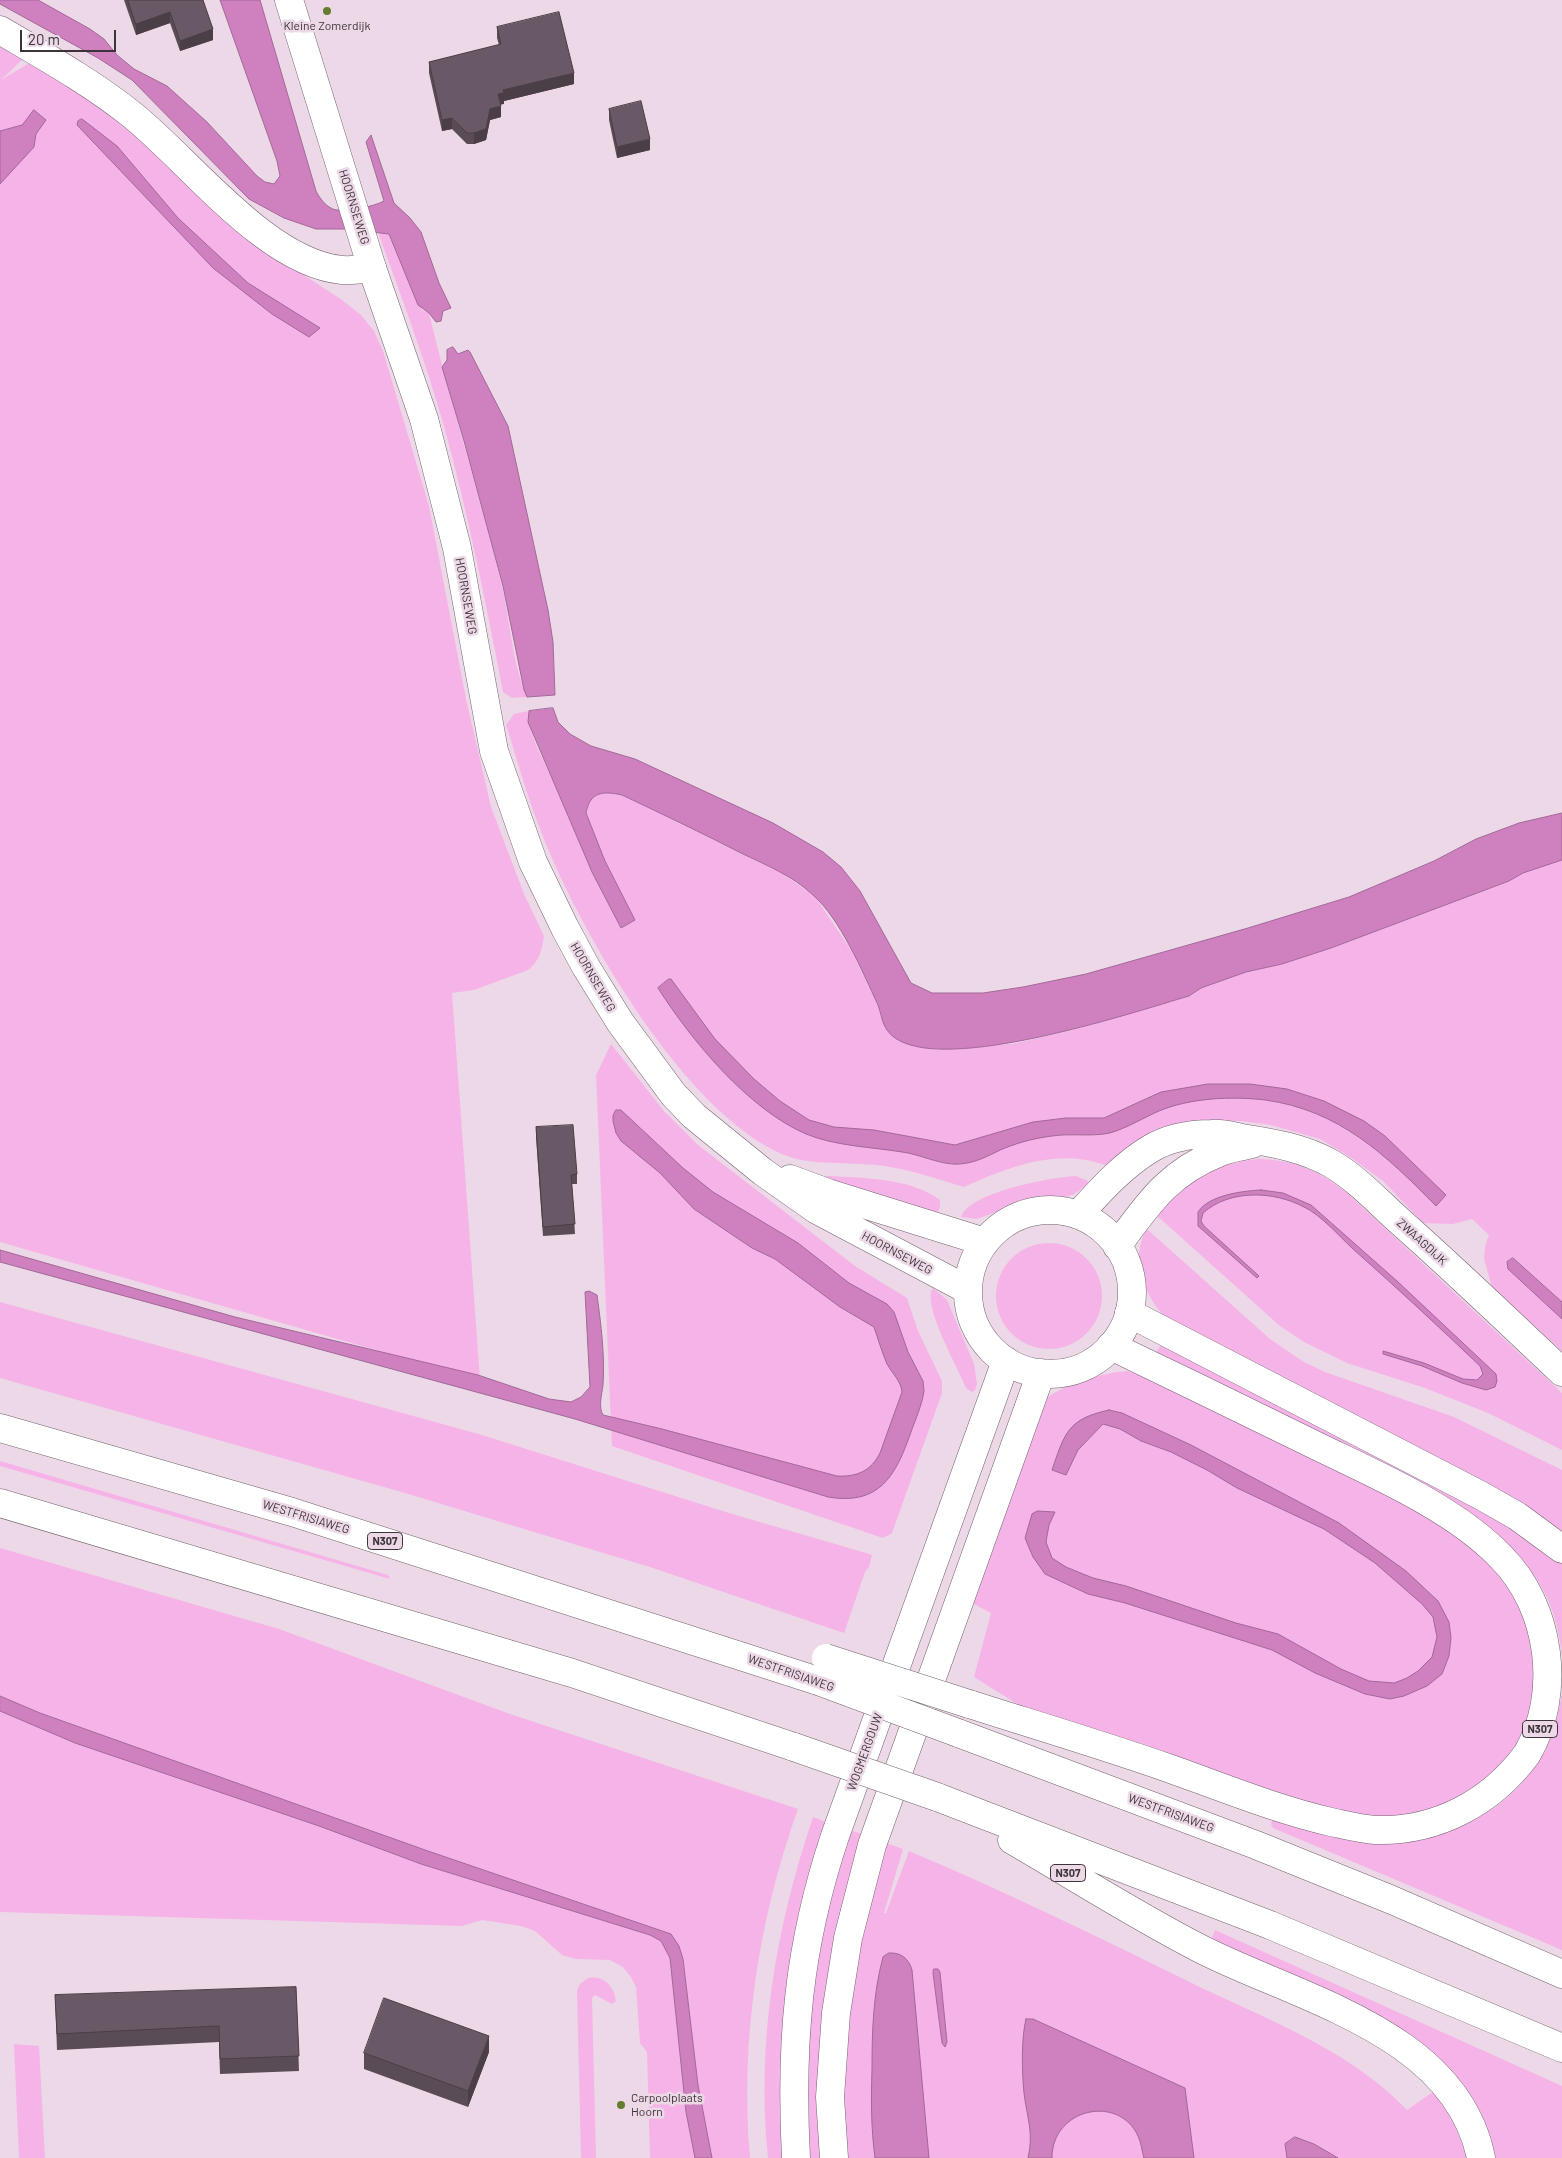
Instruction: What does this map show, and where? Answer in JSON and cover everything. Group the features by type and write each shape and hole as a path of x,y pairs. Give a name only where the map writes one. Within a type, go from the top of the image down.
{"main road":[{"name":"HOORNSEWEG","path":"289,0 372,268 424,419 457,548 494,751 534,862 565,928 586,967 620,1022 673,1094 694,1116 728,1145 817,1210 968,1290"},
{"path":"0,30 103,93 131,113 159,137 244,219 274,242 300,258 323,266 343,270 372,268"},
{"name":"ZWAAGDIJK","path":"1078,1215 1122,1169 1151,1148 1166,1142 1197,1134 1214,1133 1304,1151 1344,1172 1430,1248 1562,1372"},
{"name":"ZWAAGDIJK","path":"1117,1246 1164,1186 1179,1174 1220,1152 1263,1142"},
{"name":"HOORNSEWEG","path":"728,1145 800,1183 985,1242"},
{"path":"1053,1210 1078,1215 1093,1223 1117,1246 1129,1271 1131,1285 1129,1313 1119,1336 1111,1346 1102,1355 1080,1368 1054,1374 1023,1369 995,1352 978,1330 972,1318 968,1290 970,1273 976,1257 985,1242 1004,1224 1027,1213 1053,1210"},
{"path":"1129,1313 1480,1495 1517,1516 1562,1549"},
{"name":"N307","path":"822,1669 969,1704 1166,1767 1293,1813 1370,1830 1392,1830 1418,1826 1459,1813 1476,1803 1509,1778 1537,1739 1549,1697 1552,1659 1536,1604 1503,1558 1478,1536 1447,1515 1375,1474 1111,1346"},
{"name":"WOGMERGOUW","path":"796,2158 793,2090 798,1998 814,1904 839,1827 1006,1360"},
{"path":"834,2158 830,2097 834,2032 846,1945 872,1845 1041,1373"},
{"name":"WESTFRISIAWEG","path":"0,1428 292,1512 768,1664 822,1669 958,1733 1256,1844 1392,1900 1562,1974"},
{"name":"N307","path":"0,1503 572,1673 794,1747 937,1797 1270,1925 1562,2048"},
{"name":"N307","path":"937,1797 1199,1948 1354,2018 1396,2042 1422,2061 1443,2081 1464,2108 1477,2137 1482,2158"}],"shaded area":[{"path":"0,0 38,0 90,29 104,39 117,55 134,69 167,86 207,122 257,176 265,182 274,184 280,176 277,161 220,0 260,0 316,191 327,205 336,210 361,208 384,201 366,142 371,135 394,203 421,232 439,283 451,308 443,311 441,321 436,322 429,313 418,305 389,234 346,229 316,229 284,218 249,199 132,80 98,58 0,4"},
{"path":"0,44 27,55 1,80 31,62 125,123 264,249 342,300 361,315 374,331 383,351 429,506 466,699 491,807 524,894 544,936 538,959 528,970 474,990 452,993 480,1380 0,1242"},
{"path":"34,110 46,120 36,134 34,147 0,184 0,131 22,125"},
{"path":"82,119 117,146 178,218 248,283 320,328 309,337 272,314 213,268 77,125 78,121"},
{"path":"378,232 389,234 422,310 429,313 500,578 517,668 527,697 512,698 503,692 476,558 444,426 421,352"},
{"path":"453,347 458,354 468,350 470,352 508,426 548,610 553,642 555,695 527,697 524,690 503,586 442,367 447,360 447,350"},
{"path":"553,708 558,722 570,734 591,746 635,759 773,823 823,852 841,867 860,891 911,983 932,993 983,993 1023,987 1086,974 1248,928 1349,897 1434,861 1476,839 1519,823 1562,813 1562,860 1523,873 1509,881 1331,948 1282,964 1246,972 1201,988 1189,996 1125,1015 1032,1038 985,1046 942,1049 908,1044 887,1030 878,1005 842,932 823,906 805,888 769,867 622,795 604,793 591,800 586,813 605,861 635,920 621,928 592,872 528,722 529,711"},
{"path":"529,711 530,727 536,745 621,928 635,920 605,861 586,813 591,800 604,793 622,795 778,871 814,895 851,950 879,1008 887,1030 936,1049 1012,1044 1073,1030 1189,996 1201,988 1246,972 1282,964 1331,948 1509,881 1523,873 1562,860 1562,1302 1513,1258 1507,1262 1509,1269 1562,1319 1562,1351 1492,1287 1484,1259 1485,1246 1489,1235 1472,1219 1453,1224 1423,1223 1383,1181 1350,1157 1320,1139 1271,1125 1241,1121 1213,1121 1109,1167 1073,1158 1054,1159 1017,1166 964,1187 914,1172 884,1166 814,1162 793,1158 754,1138 714,1106 676,1064 640,1016 579,915 539,826 506,725 514,714"},
{"path":"671,979 715,1039 754,1079 780,1101 809,1120 834,1127 874,1130 955,1145 1033,1122 1066,1118 1104,1118 1161,1092 1208,1084 1250,1084 1287,1089 1324,1101 1364,1121 1385,1136 1446,1195 1436,1206 1399,1169 1360,1138 1338,1124 1292,1105 1265,1100 1225,1098 1184,1103 1159,1111 1110,1133 1059,1135 1034,1139 1011,1146 977,1161 959,1164 943,1163 902,1152 841,1144 817,1138 784,1123 742,1091 723,1071 687,1029 658,988"},
{"path":"611,1044 664,1111 698,1145 855,1266 907,1298 918,1331 942,1381 942,1393 892,1533 883,1538 612,1446 596,1075"},
{"path":"616,1110 621,1110 683,1168 713,1192 798,1243 849,1283 887,1304 894,1312 908,1352 923,1381 924,1391 919,1412 899,1462 892,1474 873,1492 861,1497 846,1499 828,1497 575,1419 0,1262 0,1250 235,1317 478,1375 549,1399 571,1402 581,1397 590,1387 585,1292 589,1291 597,1295 600,1317 603,1363 601,1404 603,1415 837,1476 863,1472 880,1453 902,1392 898,1381 887,1364 874,1327 840,1307 775,1259 752,1248 694,1209 660,1173 621,1141 616,1133 613,1121"},
{"path":"1258,1159 1283,1161 1305,1168 1315,1172 1346,1192 1562,1393 1562,1450 1488,1413 1425,1388 1347,1363 1304,1342 1280,1326 1155,1214 1161,1202 1215,1168"},
{"path":"1076,1176 1088,1181 1087,1185 1074,1194 1061,1199 1028,1201 977,1219 961,1217 967,1208 995,1193 1049,1179"},
{"path":"817,1177 886,1180 901,1183 915,1187 940,1200 940,1206 937,1215"},
{"path":"1261,1190 1283,1193 1311,1205 1397,1281 1496,1374 1497,1381 1495,1387 1486,1390 1462,1383 1422,1366 1383,1354 1383,1351 1424,1363 1463,1379 1477,1380 1483,1374 1480,1366 1433,1321 1323,1220 1304,1207 1279,1198 1252,1195 1226,1200 1214,1205 1203,1213 1201,1221 1204,1226 1259,1276 1257,1278 1198,1226 1198,1212 1210,1202 1227,1195"},
{"path":"1146,1230 1270,1339 1304,1362 1325,1372 1454,1417 1562,1470 1562,1531 1481,1480 1163,1315 1150,1297 1141,1275 1139,1252"},
{"path":"1049,1243 1069,1247 1086,1259 1098,1276 1102,1296 1098,1316 1086,1333 1069,1345 1049,1349 1029,1345 1012,1333 1000,1316 996,1296 1000,1276 1012,1259 1029,1247"},
{"path":"1513,1258 1562,1302 1562,1319 1508,1269 1507,1262"},
{"path":"933,1288 947,1300 974,1364 977,1384 972,1392 966,1388 936,1322 932,1308 931,1296"},
{"path":"0,1302 482,1435 729,1513 872,1555 869,1567 865,1572 844,1633 653,1568 405,1493 0,1378"},
{"path":"1162,1342 1334,1428 1562,1557 1562,1655 1557,1626 1547,1597 1534,1576 1512,1549 1155,1355"},
{"path":"1127,1371 1150,1378 1327,1466 1395,1497 1457,1536 1483,1556 1520,1604 1532,1639 1537,1687 1523,1735 1509,1759 1495,1774 1436,1810 1388,1818 1345,1815 1022,1707 974,1677 991,1613 972,1603 1046,1398 1065,1387 1085,1380"},
{"path":"1109,1410 1122,1413 1191,1445 1339,1523 1406,1571 1438,1601 1449,1622 1451,1638 1449,1656 1442,1674 1427,1686 1404,1696 1390,1699 1365,1694 1315,1673 1272,1650 1125,1603 1088,1594 1045,1574 1033,1557 1025,1538 1032,1514 1037,1511 1055,1512 1049,1525 1046,1542 1052,1558 1066,1567 1093,1578 1126,1586 1236,1623 1278,1634 1341,1669 1369,1681 1394,1683 1418,1671 1432,1657 1437,1637 1433,1617 1422,1604 1375,1563 1324,1529 1237,1488 1171,1452 1141,1441 1120,1429 1103,1424 1078,1450 1066,1475 1052,1470 1070,1429 1085,1418"},
{"path":"0,1461 388,1575 390,1579 0,1466"},
{"path":"0,1548 279,1629 510,1714 798,1809 772,1894 755,1981 748,2069 750,2158 712,2158 698,2085 683,1959 679,1946 671,1934 428,1851 40,1713 0,1696"},
{"path":"1562,1694 1562,1950 1273,1828 1271,1824 1274,1817 1414,1840 1435,1835 1475,1820 1509,1796 1523,1782 1536,1764 1550,1739"},
{"path":"0,1696 40,1713 428,1851 671,1934 679,1946 683,1959 698,2085 712,2158 695,2158 686,2112 670,1958 661,1941 650,1935 421,1864 319,1826 75,1743 0,1711"},
{"path":"0,1711 75,1743 319,1826 421,1864 650,1935 661,1941 670,1958 686,2112 695,2158 650,2158 647,2052 640,2043 636,1987 631,1977 623,1967 610,1960 576,1959 562,1955 535,1931 521,1926 482,1920 462,1926 0,1912"},
{"path":"813,1817 831,1824 785,2158 768,2158 765,2071 772,1985 779,1942 789,1900"},
{"path":"850,1830 868,1836 824,2158 805,2158 810,1994 828,1900"},
{"path":"886,1843 903,1849 884,1913 886,1913 909,1851 1057,1918 1312,2040 1362,2072 1386,2090 1407,2110 1433,2092 1453,2123 1467,2158 844,2158 842,2068 858,1939","holes":["939,1970 946,2046 942,2043 933,1973 933,1971"]},
{"path":"1215,1930 1562,2086 1562,2158 1493,2158 1487,2134 1474,2107 1211,1941"},
{"path":"889,1953 904,1957 912,1970 929,2158 875,2158 871,2102 872,2041 877,1985 883,1957"},
{"path":"934,1969 938,1969 940,1972 947,2042 945,2047 942,2043"},
{"path":"588,1978 599,1978 607,1983 613,1991 616,2001 612,2004 595,1995 592,1998 596,2158 581,2158 577,1991 580,1984"},
{"path":"1026,2019 1033,2019 1185,2088 1194,2158 1144,2158 1139,2138 1129,2123 1117,2115 1102,2111 1074,2118 1063,2128 1055,2141 1052,2158 1028,2158 1030,2133 1022,2066 1023,2036"},
{"path":"14,2044 39,2046 45,2158 19,2158"},
{"path":"1295,2137 1314,2144 1338,2158 1287,2158 1285,2144"}],"building":[{"path":"128,0 203,0 213,29 180,41 170,12 136,24"},
{"path":"559,12 574,73 503,90 504,93 498,94 501,106 490,109 486,129 467,133 452,118 442,120 429,62 501,44 497,27"},
{"path":"641,101 650,139 617,147 609,109"},
{"path":"573,1125 577,1174 571,1175 575,1224 543,1227 536,1127"},
{"path":"296,1987 299,2056 220,2059 219,2026 57,2034 55,1995"},
{"path":"384,1998 489,2036 468,2091 364,2053"}],"place":[{"name":"Kleine Zomerdijk","path":"327,11"},
{"name":"Carpoolplaats Hoorn","path":"621,2105"}]}
